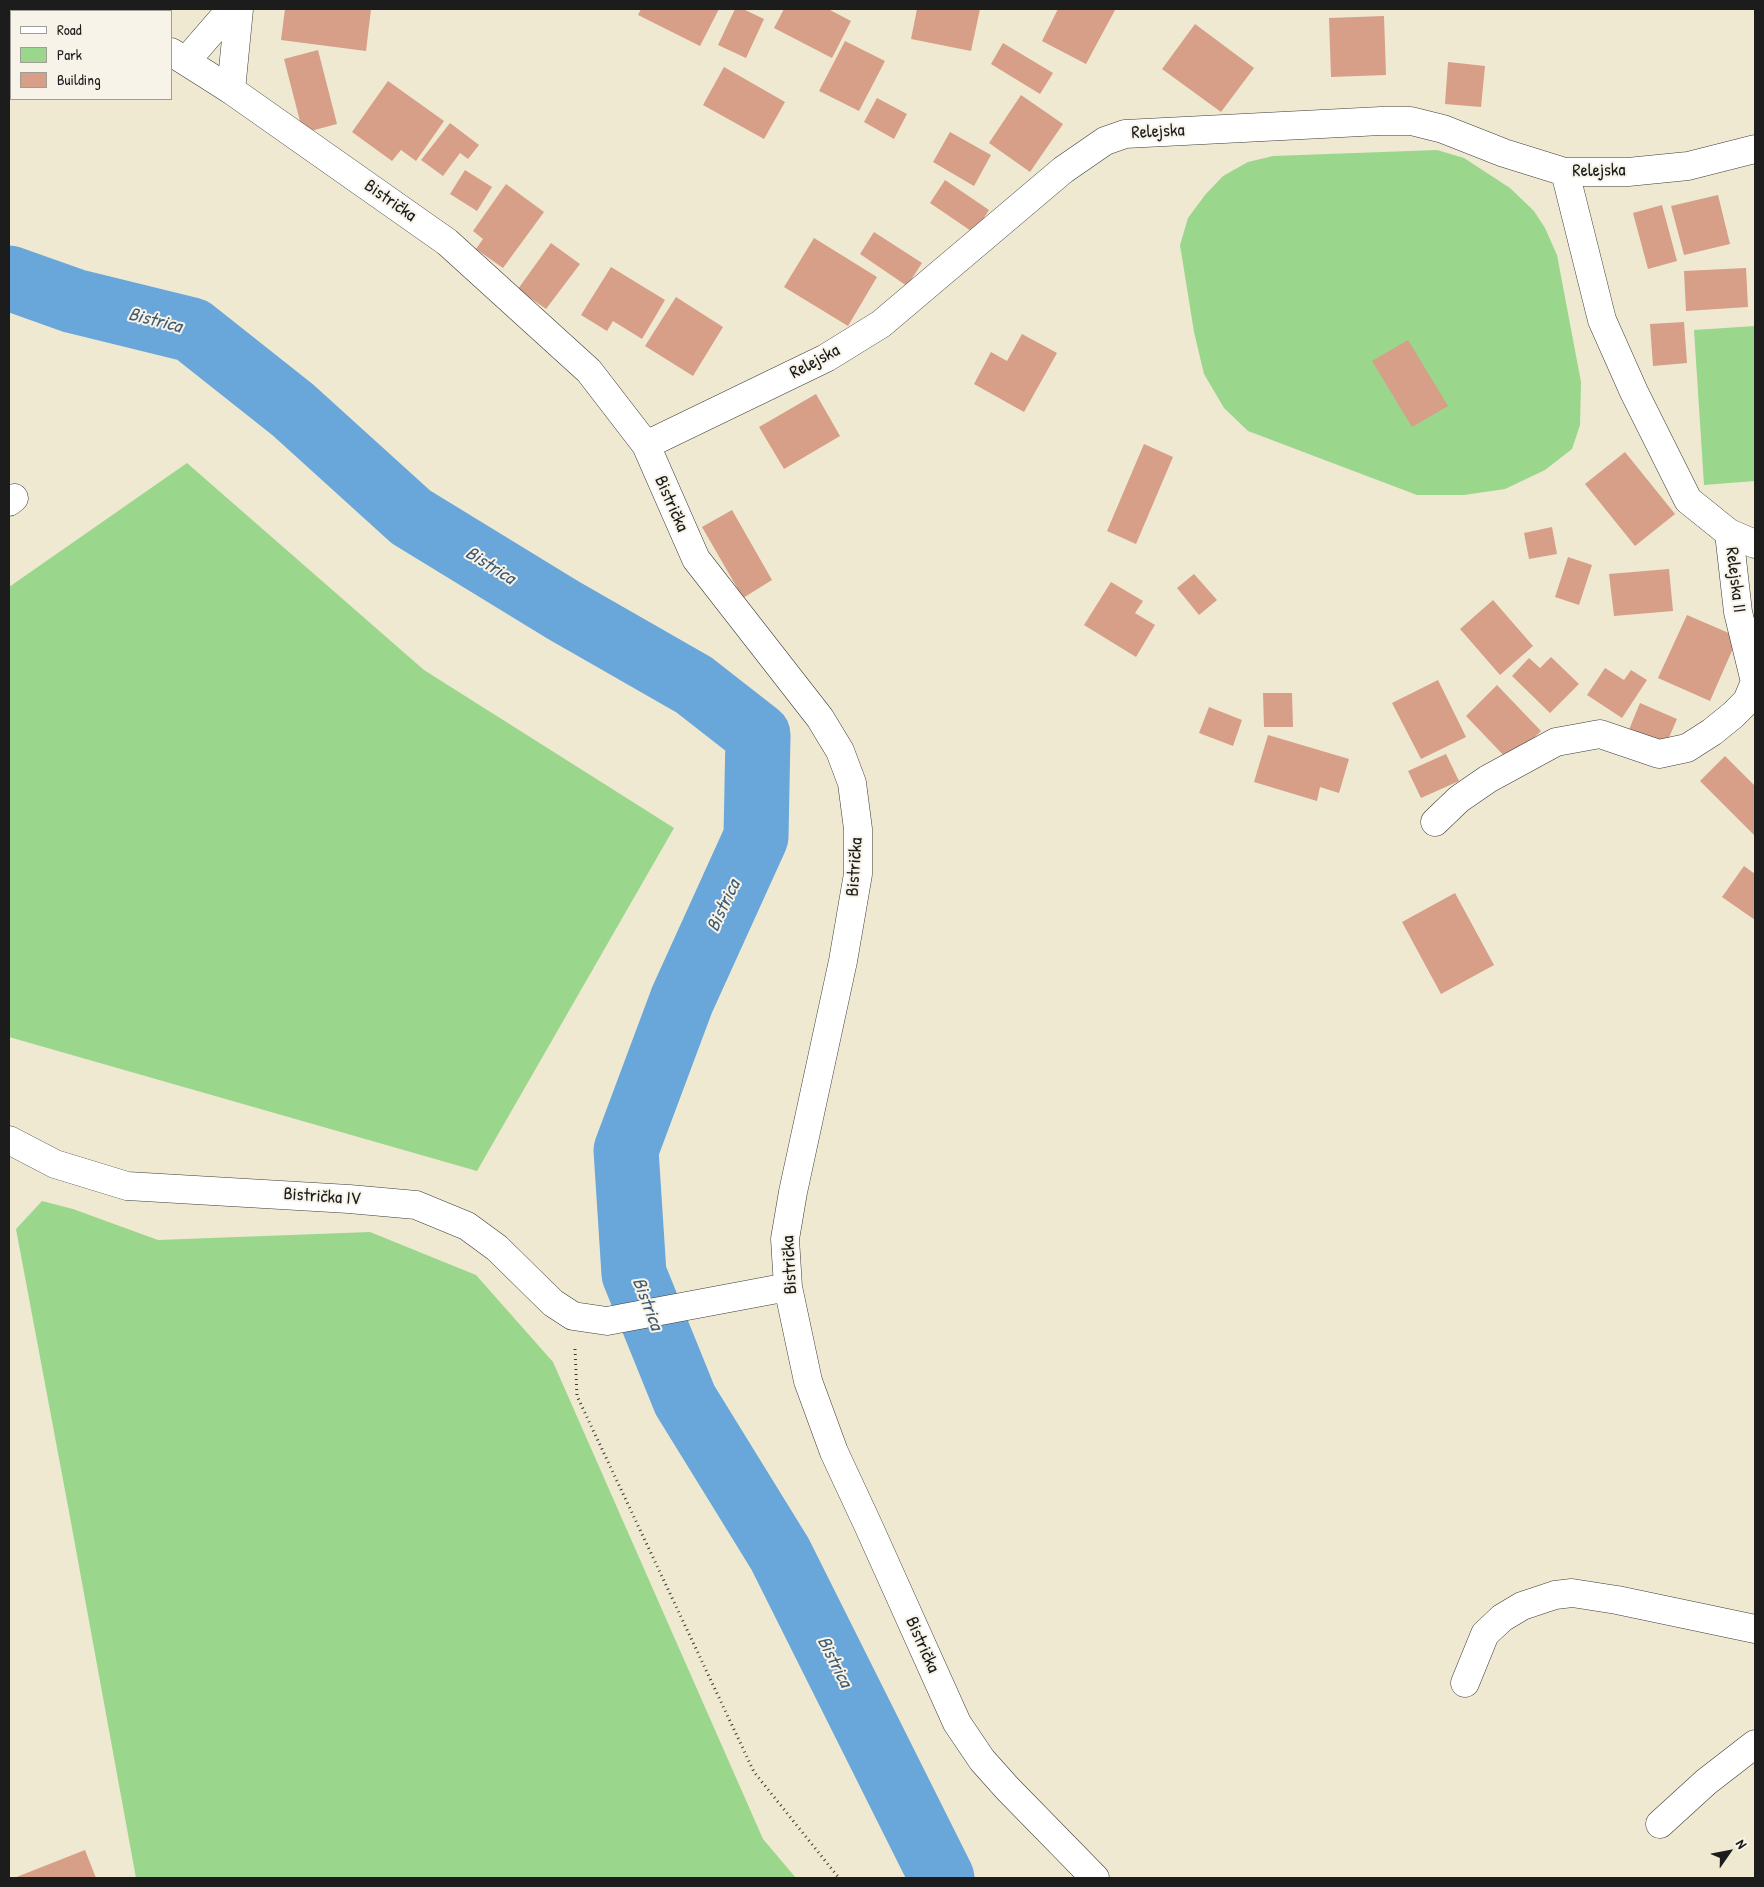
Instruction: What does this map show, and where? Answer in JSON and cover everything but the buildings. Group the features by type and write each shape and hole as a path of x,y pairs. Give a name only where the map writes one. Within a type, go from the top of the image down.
{"street":[{"path":"179,57 230,9"},
{"path":"231,90 239,9"},
{"name":"Bistrička","path":"179,57 231,90 447,242 589,371 646,444 696,559 820,718 840,751 852,783 858,829 858,874 843,961 793,1192 786,1239 788,1287 808,1381 834,1452 957,1723 982,1760 1007,1788 1096,1878"},
{"name":"Relejska","path":"646,444 826,358 880,324 1063,170 1104,141 1124,134 1411,121 1443,129 1504,153 1565,172 1628,172 1688,166 1755,149"},
{"name":"Relejska II","path":"1436,822 1459,798 1488,779 1556,742 1600,734 1659,754 1687,748 1712,732 1733,715 1747,701 1755,682 1738,612 1729,533 1688,500 1634,392 1602,320 1565,172"},
{"path":"1729,533 1755,544"},
{"name":"Bistrička IV","path":"9,1140 55,1164 126,1186 349,1199 416,1205 466,1226 497,1248 553,1303 573,1316 607,1321 700,1302 788,1287"},
{"path":"1465,1683 1485,1634 1502,1618 1522,1606 1555,1594 1572,1593 1617,1600 1755,1629"},
{"path":"1660,1824 1706,1782 1755,1744"}],"path":[{"path":"573,1316 577,1396 754,1772 839,1878"}],"green space":[{"path":"1437,150 1464,158 1510,188 1534,211 1545,228 1557,255 1581,382 1580,425 1572,449 1545,470 1505,489 1464,495 1417,495 1248,431 1224,408 1204,374 1194,332 1180,245 1188,218 1205,195 1223,176 1248,162 1273,156"},
{"path":"1755,326 1755,481 1704,485 1694,330"},
{"path":"187,463 424,670 674,828 477,1171 9,1037 9,587"},
{"path":"42,1201 73,1209 158,1240 370,1232 476,1275 553,1362 763,1839 796,1878 136,1878 16,1229"}],"waterway":[{"name":"Bistrica","path":"9,278 74,301 192,330 293,410 411,517 563,610 694,685 758,735 756,837 682,1000 626,1150 634,1274 685,1400 780,1554 942,1878"}]}
